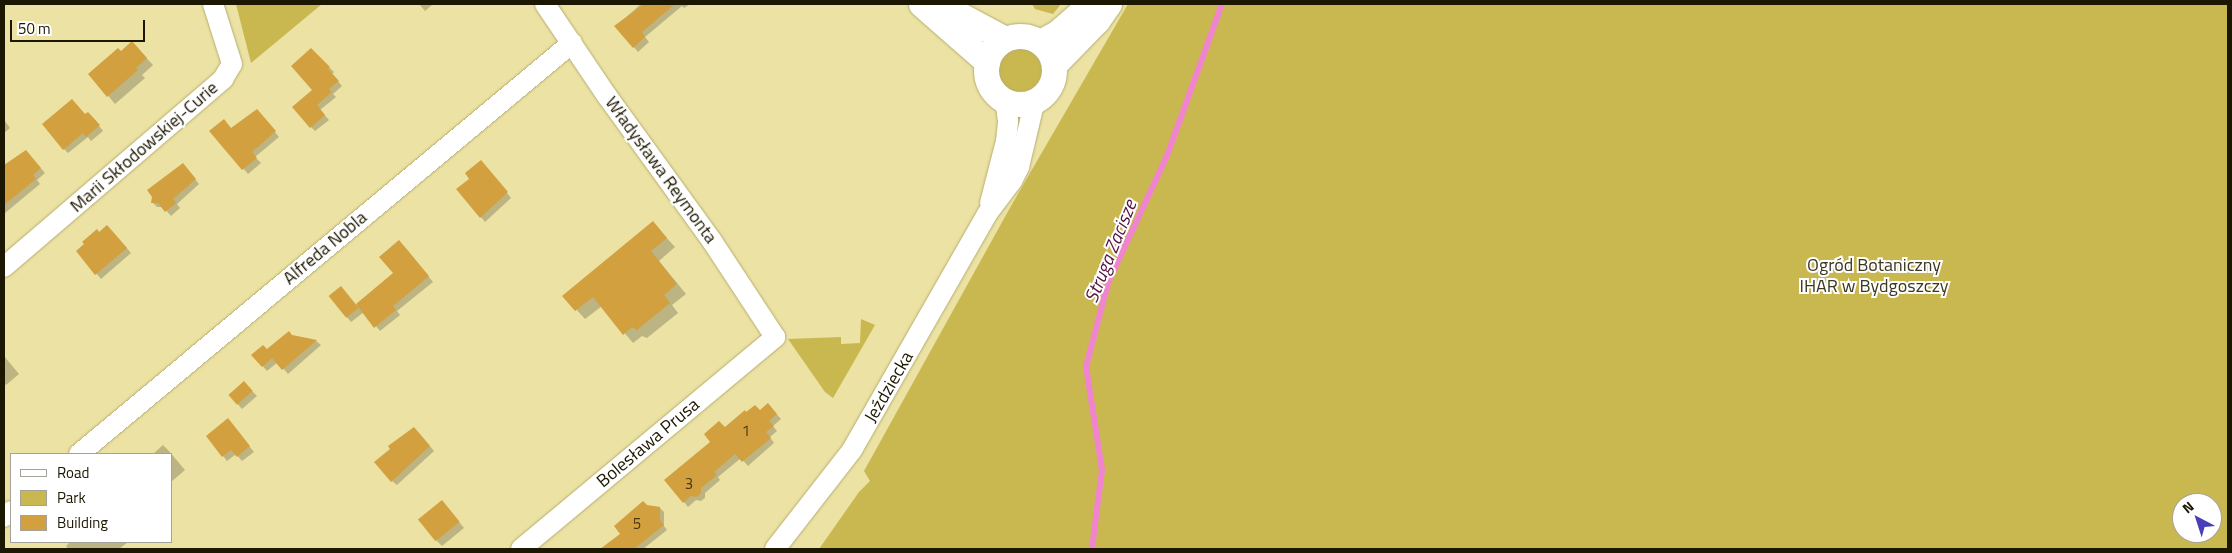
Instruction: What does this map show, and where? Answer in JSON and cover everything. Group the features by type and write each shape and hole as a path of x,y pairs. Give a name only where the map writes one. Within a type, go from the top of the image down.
{"street":[{"name":"Marii Skłodowskiej-Curie","path":"4,267 223,79 232,64 213,4"},
{"name":"Władysława Reymonta","path":"545,4 607,96 712,241 775,337"},
{"path":"921,4 987,62"},
{"path":"940,4 1005,39"},
{"path":"1040,42 1058,32 1090,4"},
{"path":"1054,65 1092,26 1108,4"},
{"path":"1016,36 1028,36 1040,42 1050,53 1054,65 1051,84 1044,94 1035,100 1023,104 1005,100 996,94 990,84 986,74 987,62 996,45 1005,39 1016,36"},
{"name":"Alfreda Nobla","path":"80,453 572,42"},
{"name":"Jeździecka","path":"987,214 1006,141 1008,121 1005,100"},
{"name":"Jeździecka","path":"775,549 852,450 987,214 1012,181 1019,167 1035,100"},
{"name":"Bolesława Prusa","path":"521,549 775,337"}],"green space":[{"path":"236,4 322,4 251,63"},
{"path":"1032,4 1061,4 1053,14 1035,9"},
{"name":"Ogród Botaniczny IHAR w Bydgoszczy","path":"1128,4 2228,4 2228,549 819,549 859,492 870,481 864,471 1011,206"},
{"path":"1016,48 1024,48 1036,54 1042,70 1036,86 1024,92 1016,92 1004,86 998,74 998,66 1004,54"},
{"path":"861,319 875,325 833,398 825,392 788,339 841,337 841,344 860,343"}],"building":[{"path":"644,4 675,4 642,32 645,37 633,48 614,26"},
{"path":"132,41 147,58 136,68 138,70 107,97 88,74 118,48 121,51"},
{"path":"311,48 330,67 328,69 339,81 329,89 332,92 317,105 325,115 310,128 292,107 312,90 291,66"},
{"path":"72,99 85,114 88,112 100,125 86,137 83,133 63,150 42,124"},
{"path":"257,109 276,131 252,152 257,158 242,170 209,131 224,119 231,128"},
{"path":"26,150 41,168 33,175 36,179 4,205 4,165"},
{"path":"481,160 508,192 480,218 456,189 469,179 465,173"},
{"path":"183,163 196,179 173,199 176,203 165,212 158,203 151,203 152,197 147,190"},
{"path":"653,221 667,238 651,251 677,284 664,295 670,303 637,330 632,327 623,335 593,297 575,311 562,296"},
{"path":"107,225 127,248 95,275 76,251 84,244 82,242 97,229 99,232"},
{"path":"399,240 429,276 393,306 396,310 374,328 356,304 393,273 379,257"},
{"path":"341,286 359,308 346,318 329,296"},
{"path":"289,331 292,335 317,340 282,370 272,358 262,367 251,355 263,345 267,349"},
{"path":"244,381 253,391 237,405 228,395"},
{"path":"768,403 777,414 769,421 774,426 766,432 771,438 742,462 735,454 714,472 717,475 701,488 701,493 696,497 691,496 683,503 664,480 710,442 704,434 719,421 725,427 745,410 746,412 755,405 760,410"},
{"path":"228,418 250,446 237,457 231,450 222,457 206,436"},
{"path":"414,427 430,446 391,482 374,462 390,449 388,446"},
{"path":"442,500 460,522 436,541 418,520"},
{"path":"643,501 647,505 660,507 660,520 664,525 634,549 600,549 620,534 614,526"}],"waterway":[{"name":"Struga Zacisze","path":"1092,549 1102,470 1086,367 1108,283 1167,156 1222,4"}]}
